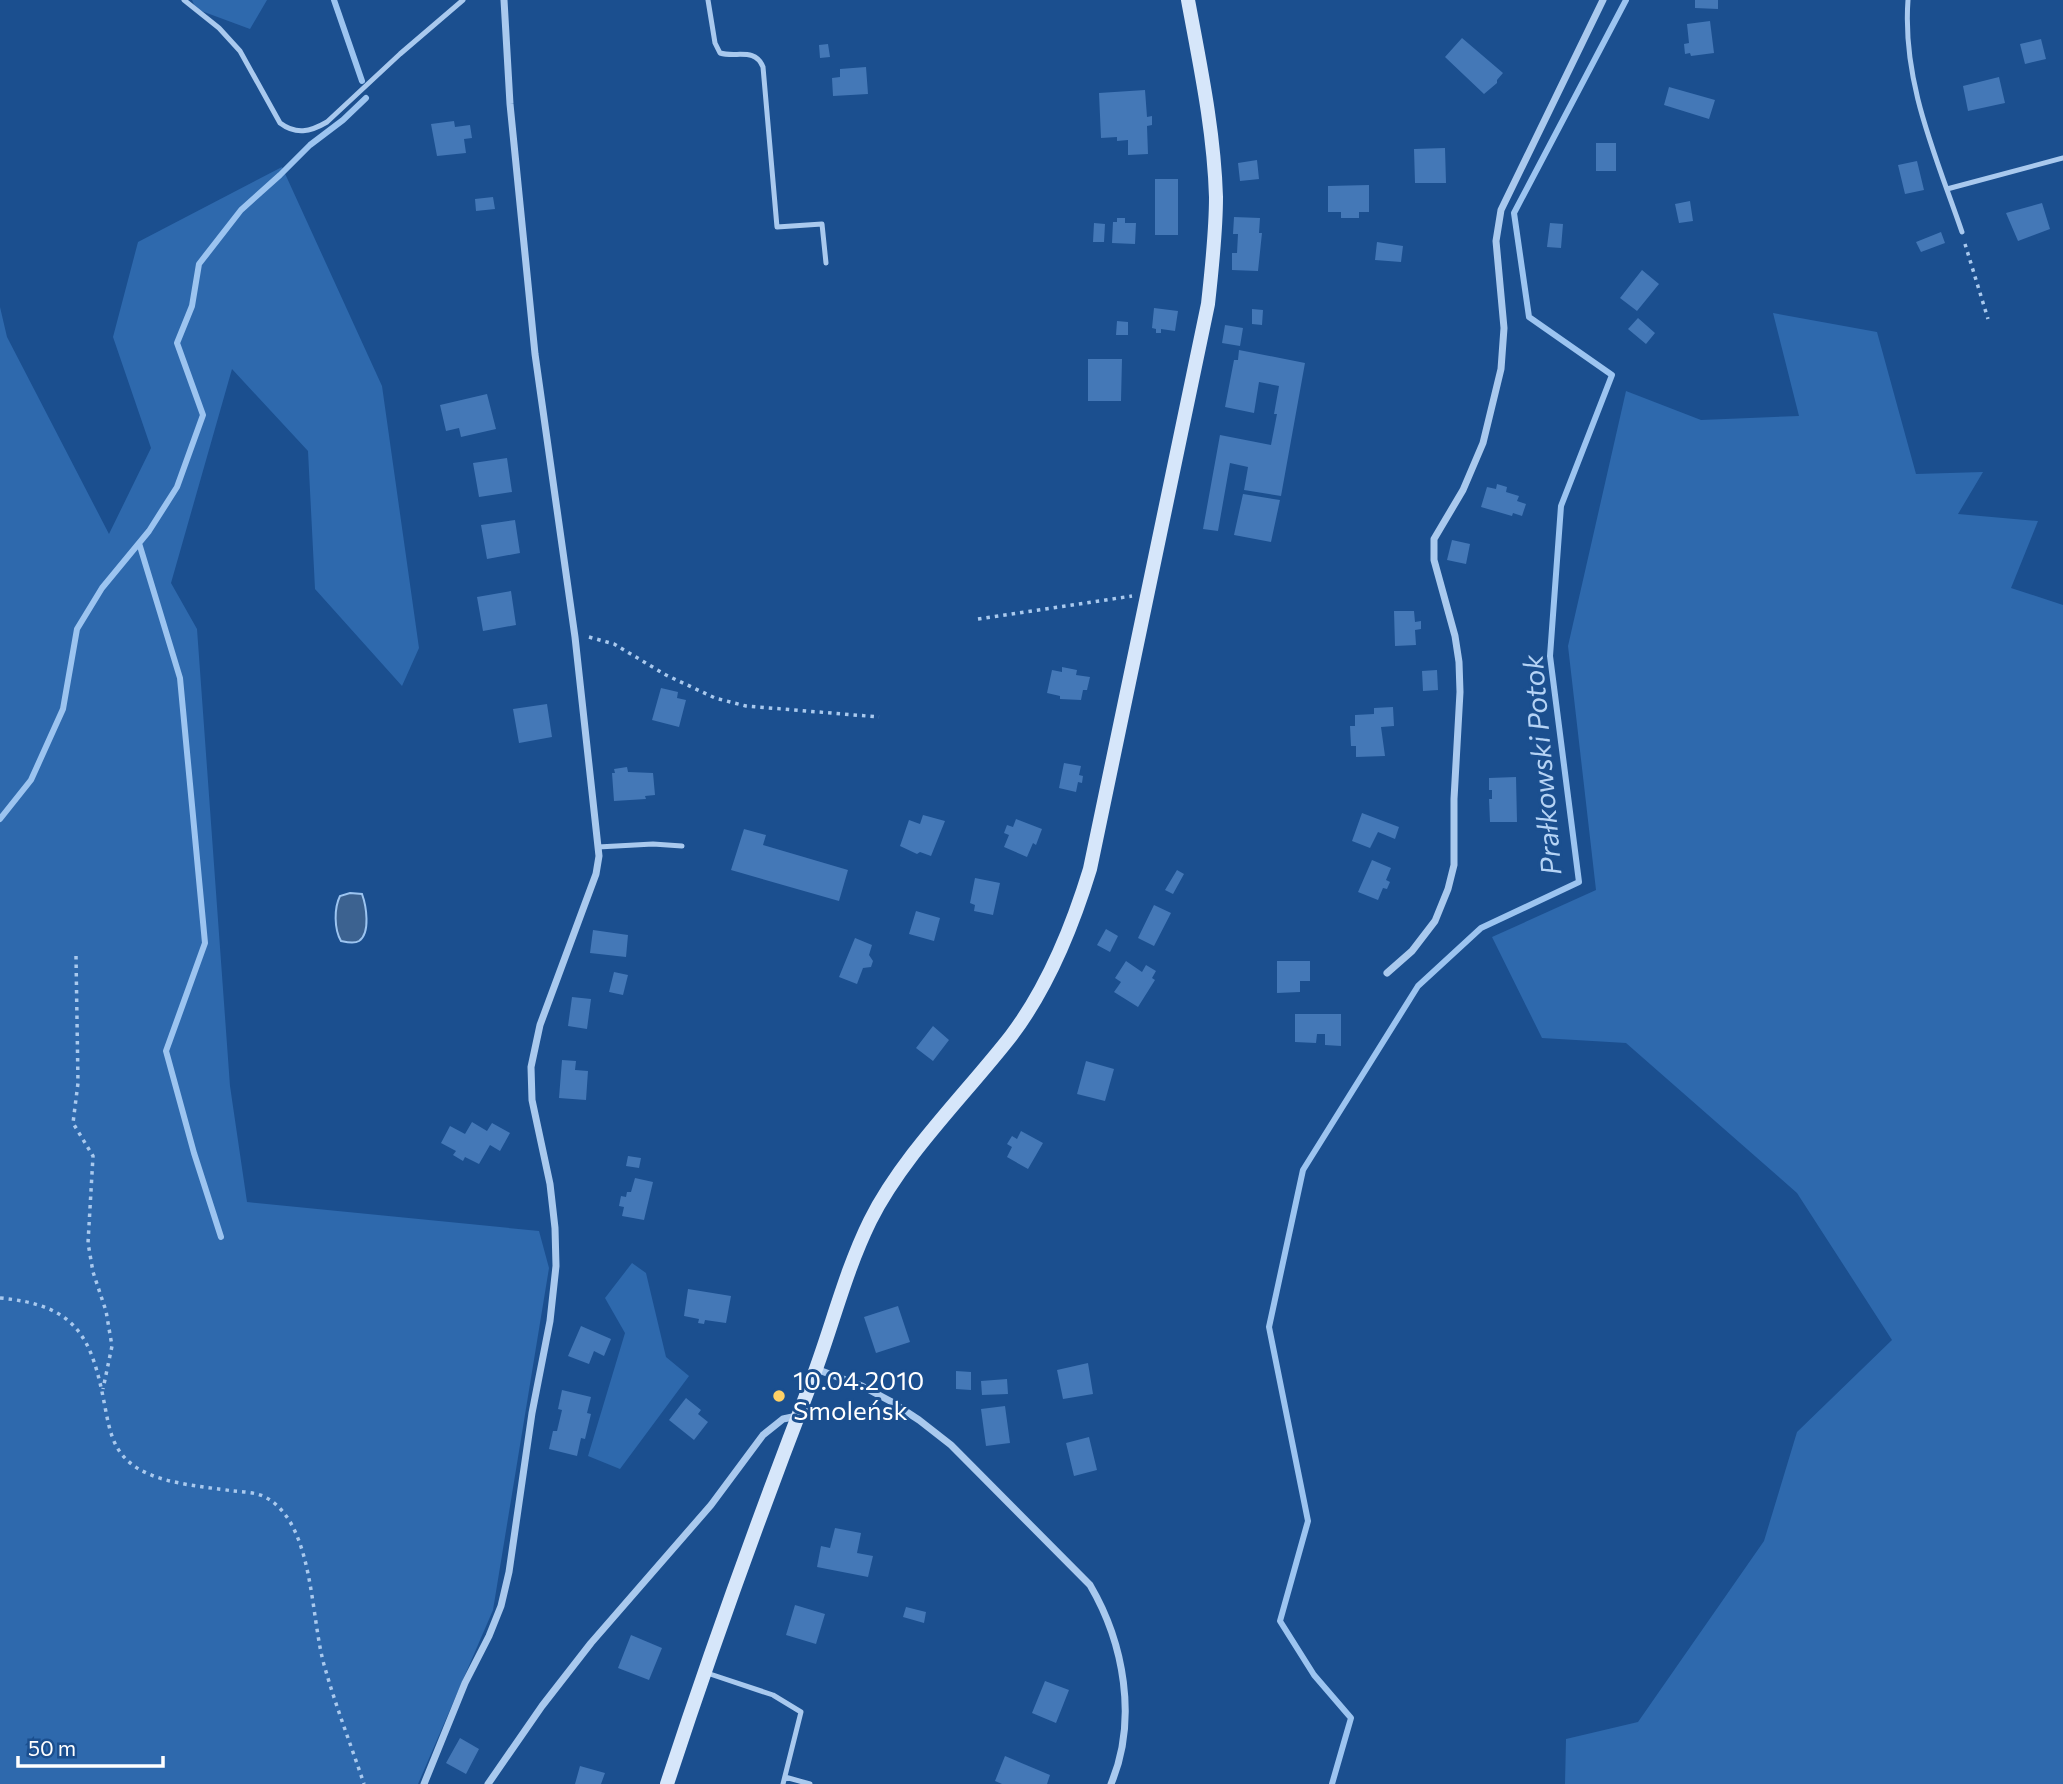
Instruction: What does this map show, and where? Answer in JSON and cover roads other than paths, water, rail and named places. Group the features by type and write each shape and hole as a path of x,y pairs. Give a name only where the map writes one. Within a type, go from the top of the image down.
{"street":[{"path":"424,1784 460,1694 489,1636 509,1572 550,1321 555,1266 555,1228 550,1184 533,1100 531,1067 540,1026 596,874 598,847 575,637 535,354 510,104 504,0"},
{"path":"667,1784 704,1672 816,1369 846,1280 870,1221 924,1142 1013,1034 1040,991 1068,934 1084,889 1098,836 1208,304 1216,198 1211,135 1188,0"},
{"path":"1387,973 1412,951 1435,921 1454,865 1454,799 1460,692 1455,636 1436,570 1433,548 1440,528 1473,468 1483,443 1501,369 1504,328 1496,241 1501,210 1603,0"},
{"path":"816,1369 862,1386 890,1401 951,1445 1090,1585 1105,1611 1123,1684 1124,1742 1119,1766 1111,1784"},
{"path":"488,1784 590,1643 711,1505 763,1435 783,1419 798,1416"}],"lane":[{"path":"184,0 219,28 240,51 280,123 289,130 300,132 315,130 327,122 463,0"},
{"path":"708,0 715,43 720,53 754,55 764,67 777,227 822,224 826,263"},
{"path":"1908,0 1907,29 1917,97 1962,232"},
{"path":"1947,189 2063,158"},
{"path":"598,847 653,844 682,846"},
{"path":"704,1672 773,1695 801,1712 783,1784"},
{"path":"785,1777 810,1784"}],"waterway":[{"path":"334,0 362,81"},
{"name":"Prałkowski Potok","path":"1332,1784 1351,1718 1314,1675 1280,1621 1308,1521 1269,1327 1303,1170 1418,986 1481,928 1579,882 1550,656 1561,506 1612,375 1529,317 1514,213 1626,0"},
{"path":"0,819 31,780 63,709 77,629 102,588 149,531 177,487 203,415 177,343 192,306 199,264 241,210 310,145 366,98"},
{"path":"139,543 180,678 205,943 166,1051 221,1237"}],"place":[{"name":"10.04.2010 Smoleńsk","path":"779,1396"}]}
